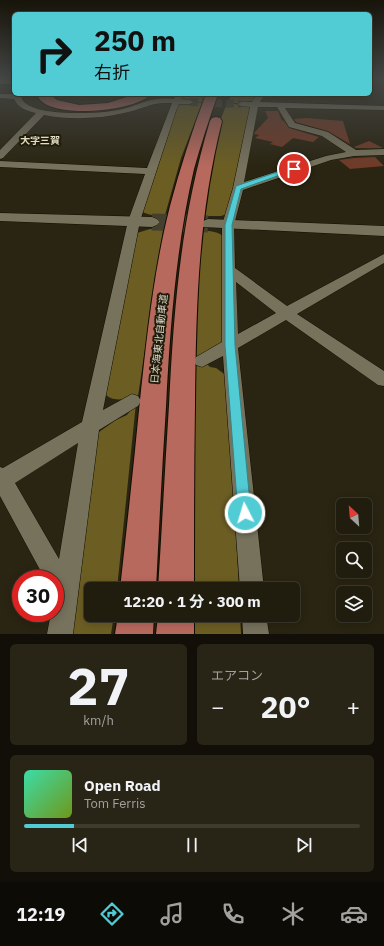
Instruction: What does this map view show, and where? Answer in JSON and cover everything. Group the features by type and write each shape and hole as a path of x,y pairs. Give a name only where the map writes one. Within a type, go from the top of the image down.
{"highway":[{"name":"日本海東北自動車道","path":"139,582 158,334 170,242 195,136 206,109"},
{"path":"176,582 183,344 190,248 210,139 227,109"},
{"path":"134,634 135,622"},
{"path":"175,634 176,622"}],"street":[{"path":"31,109 58,115 102,115 131,109"},
{"path":"60,634 90,427 134,221 174,109"},
{"path":"251,582 230,345 228,225 238,188 254,109"},
{"path":"281,109 292,125 325,134 354,153"},
{"path":"0,156 42,112"},
{"path":"238,188 329,158 354,153 384,152"},
{"path":"0,164 151,171"},
{"path":"0,217 152,222"},
{"path":"208,224 384,231"},
{"path":"202,361 384,258"},
{"path":"229,270 286,313 384,380"},
{"path":"66,594 1,479 132,401"},
{"path":"255,622 256,634"}],"shaded area":[{"path":"176,109 200,109 181,158 165,215 152,215 140,210"},
{"path":"225,109 252,109 227,214 221,216 205,216 203,215 211,158 217,130"},
{"path":"150,229 163,230 138,396 115,399 104,393 137,233"},
{"path":"201,231 211,231 225,238 223,345 194,364"},
{"path":"205,362 210,367 216,368 227,376 239,582 194,582 192,458 195,367"},
{"path":"136,403 118,582 84,582 84,622 113,622 111,634 67,634 99,432 116,420 127,415"},
{"path":"195,622 240,622 241,634 195,634"}],"building":[{"path":"265,111 278,111 282,121 283,120 289,128 319,137 313,142 293,138 282,147 270,144 273,142 255,138 259,135 254,134 255,132 268,118"},
{"path":"307,118 343,121 350,144 328,131 296,122 294,119"},
{"path":"369,141 383,148 354,147"},
{"path":"375,157 384,166 350,169 339,160 354,158"}],"tunnel":[{"path":"158,222 152,222 208,224"}],"district":[{"name":"大字三賀","path":"40,140"}],"route":[{"path":"245,513 230,345 228,225 238,188 294,169"}]}
